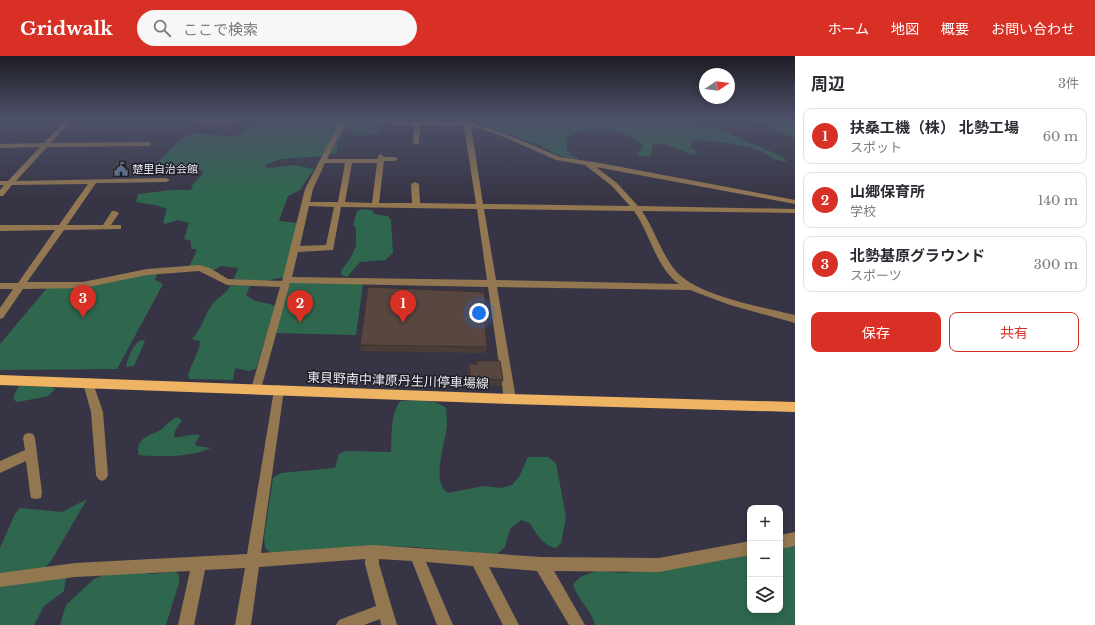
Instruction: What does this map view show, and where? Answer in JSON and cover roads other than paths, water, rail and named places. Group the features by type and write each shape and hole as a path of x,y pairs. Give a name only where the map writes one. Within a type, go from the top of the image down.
{"main road":[{"name":"東貝野南中津原丹生川停車場線","path":"0,380 795,407"}],"street":[{"path":"0,146 20,146"},
{"path":"0,194 44,146"},
{"path":"256,389 295,249 306,204 308,189 330,146"},
{"path":"470,146 510,398"},
{"path":"527,146 550,156 795,202"},
{"path":"323,161 349,161 380,158 395,159"},
{"path":"375,205 380,158"},
{"path":"295,249 330,248 349,161"},
{"path":"587,163 615,186 636,208 673,275 690,287 714,296 795,319"},
{"path":"0,183 166,180"},
{"path":"0,315 18,286 93,182"},
{"path":"415,184 416,206"},
{"path":"306,204 795,211"},
{"path":"105,227 115,213"},
{"path":"0,228 118,227"},
{"path":"0,286 83,285 147,272 204,268 227,282 690,287"},
{"path":"88,383 97,412 102,475"},
{"path":"243,625 251,560 279,390"},
{"path":"29,438 36,493"},
{"path":"0,467 31,453"},
{"path":"783,541 795,539"},
{"path":"0,580 75,570 373,552 541,564 659,565 747,549"},
{"path":"373,552 372,564 389,625"},
{"path":"416,554 446,625"},
{"path":"478,560 511,625"},
{"path":"186,625 199,563"},
{"path":"541,564 577,625"},
{"path":"344,625 385,610"}],"waterway":[{"path":"556,146 568,155 577,159"}],"place":[{"name":"楚里自治会館","path":"121,169"},
{"name":"北勢基原グラウンド","path":"83,318"},
{"name":"山郷保育所","path":"300,323"},
{"name":"扶桑工機（株） 北勢工場","path":"403,323"}]}
